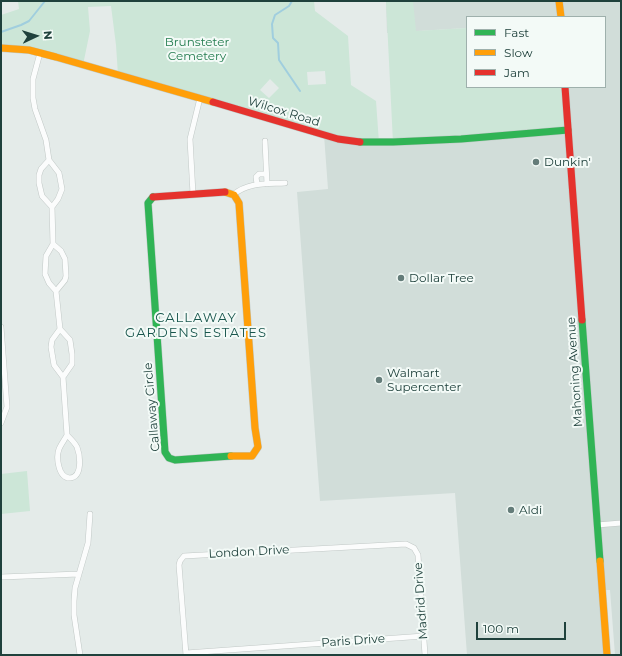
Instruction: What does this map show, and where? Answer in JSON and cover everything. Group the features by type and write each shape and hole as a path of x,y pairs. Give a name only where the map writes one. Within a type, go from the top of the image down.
{"street":[{"path":"559,1 560,16"},
{"name":"Wilcox Road","path":"1,48 40,53 338,139 364,143 377,144 486,138 568,130"},
{"path":"40,53 33,79 33,98 46,140 49,160 59,173 62,189 58,199 52,207 53,244 46,256 45,274 49,283 56,291 60,329 70,340 72,364 63,377"},
{"name":"Mahoning Avenue","path":"565,88 607,655"},
{"path":"193,194 190,139 200,98"},
{"path":"265,141 267,184"},
{"path":"49,160 41,169 39,183 42,196 52,207"},
{"path":"257,184 256,177 259,174 266,174"},
{"path":"233,195 239,190 257,184 285,183"},
{"name":"Callaway Circle","path":"224,192 233,195 239,203 255,428 258,447 255,453 248,457 233,456 175,460 169,458 165,452 165,433 149,216 147,206 149,201 155,196 224,192"},
{"path":"53,244 64,255 66,265 65,280 56,291"},
{"path":"1,327 7,407 1,423"},
{"path":"60,329 52,340 51,347 54,365 63,377 67,435 60,448 59,462 61,472 70,478 74,477 80,466 79,453 76,445 67,435"},
{"path":"80,655 74,615 75,588 88,543 90,514"},
{"path":"597,525 621,523"},
{"name":"London Drive","path":"186,654 179,565 184,556 406,544 414,548"},
{"name":"Madrid Drive","path":"414,548 418,555 425,655"},
{"path":"1,577 79,574"},
{"name":"Paris Drive","path":"186,654 424,636"}],"shaded area":[{"path":"386,1 621,1 621,655 615,655 610,590 602,590 607,655 467,655 455,493 320,501 297,192 328,189 324,135 393,143 562,88 606,88 606,16 466,16 466,28 387,33"}],"green space":[{"name":"Brunsteter Cemetery","path":"18,1 314,1 315,11 348,36 351,85 376,101 379,143 364,143 118,75 111,6 88,7 90,31 83,65 54,57 1,48 1,15 19,9","holes":["325,71 326,84 308,85 307,72","270,79 279,88 269,98 260,90"]},
{"path":"386,1 413,1 416,31 466,28 466,88 565,88 568,130 393,143"},
{"path":"27,471 30,511 1,514 1,474"}],"waterway":[{"path":"1,32 29,21 45,1"},
{"path":"292,1 289,6 275,15 272,24 273,38 278,43 279,60 300,91"}],"traffic: fast":[{"path":"360,142 461,139 568,130"},
{"path":"153,197 148,203 165,452 169,458 175,460 231,456"},
{"path":"582,320 600,561"}],"traffic: slow":[{"path":"559,1 561,16"},
{"path":"1,48 29,50 213,102"},
{"path":"225,192 234,195 239,203 255,428 258,447 252,456 231,456"},
{"path":"600,561 607,655"}],"traffic: jam":[{"path":"565,88 582,320"},
{"path":"213,102 338,139 360,142"},
{"path":"153,197 225,192"}],"place":[{"name":"Dunkin'","path":"536,162"},
{"name":"Dollar Tree","path":"401,278"},
{"name":"Walmart Supercenter","path":"379,380"},
{"name":"Aldi","path":"511,510"}],"district":[{"name":"CALLAWAY GARDENS ESTATES","path":"196,326"}]}
